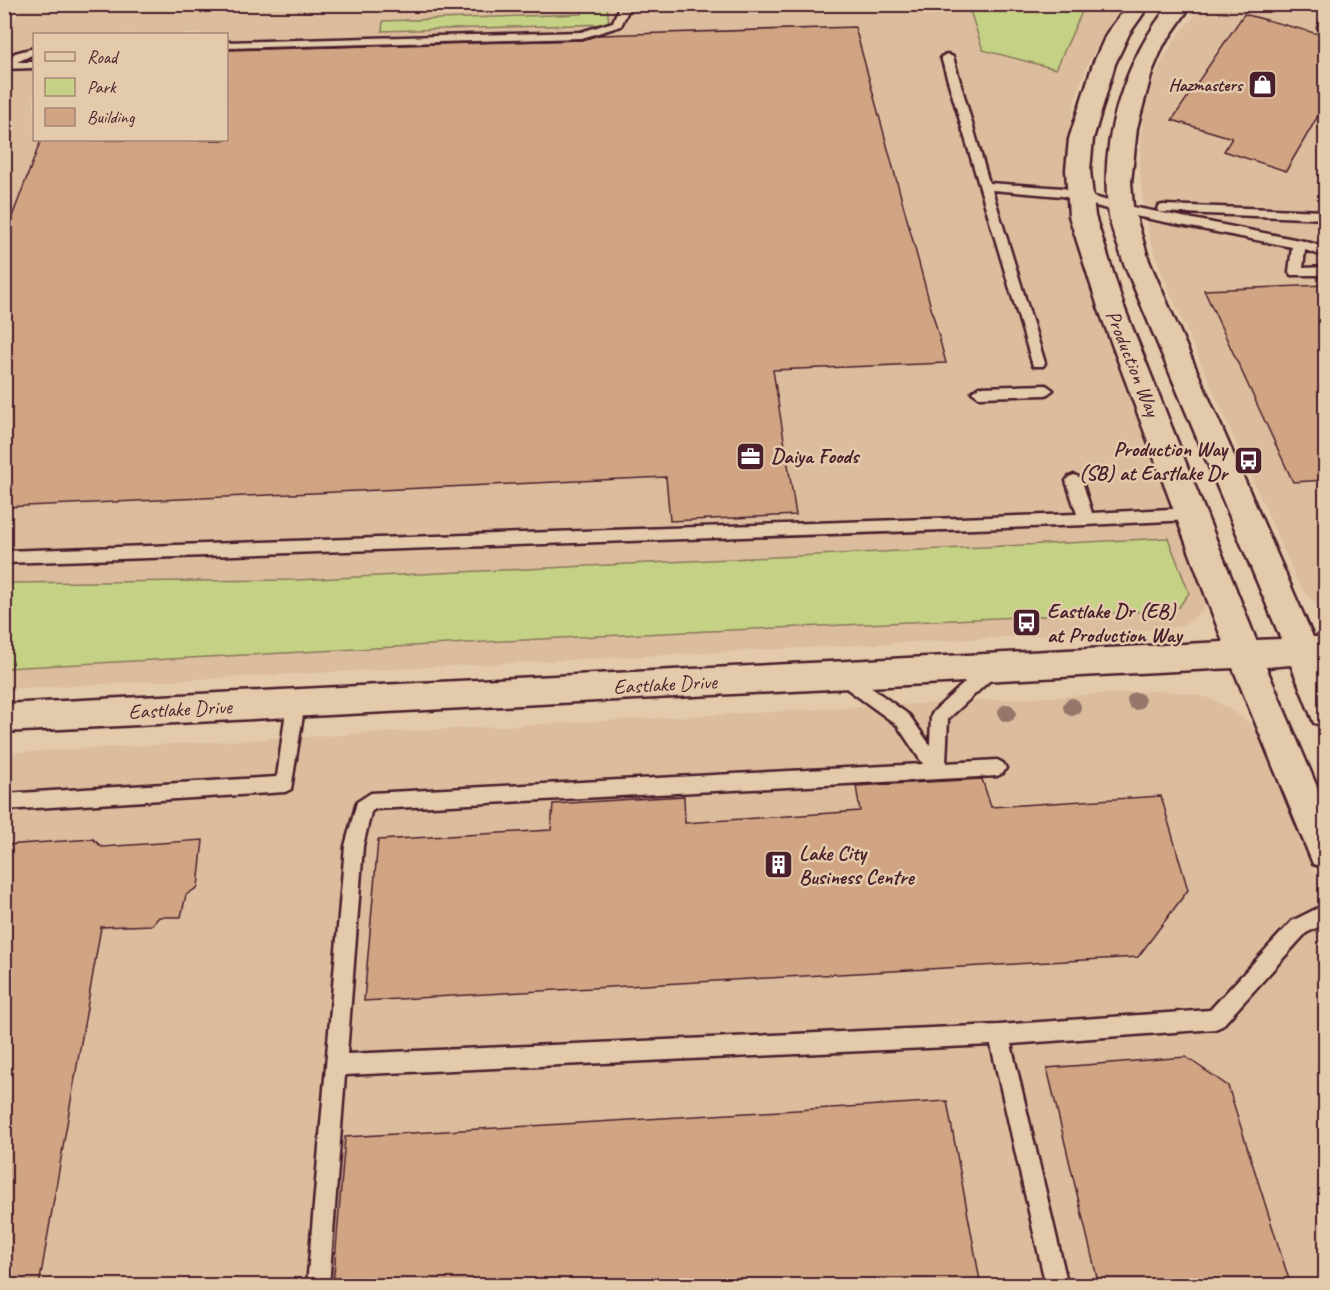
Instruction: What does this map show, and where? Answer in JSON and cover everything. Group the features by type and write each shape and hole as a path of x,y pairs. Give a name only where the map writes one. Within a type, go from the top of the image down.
{"street":[{"name":"Production Way","path":"1140,4 1118,33 1104,64 1081,139 1078,170 1082,216 1110,307 1264,706 1326,852"},
{"name":"Production Way","path":"1182,4 1156,37 1143,64 1133,94 1120,175 1120,209 1145,282 1287,612 1313,651 1326,713"},
{"name":"Eastlake Drive","path":"4,718 1313,651"}],"lane":[{"path":"228,45 582,34 617,24 626,4"},
{"path":"33,51 28,51 10,62 8,66 33,65"},
{"path":"947,57 1038,363"},
{"path":"984,186 1050,189 1120,209 1299,244 1326,253"},
{"path":"1120,209 1326,215"},
{"path":"1299,244 1296,272 1326,271"},
{"path":"979,392 1046,390"},
{"path":"1074,481 1086,519"},
{"path":"4,557 1191,514"},
{"path":"937,771 940,716 993,668"},
{"path":"841,675 903,720 937,771"},
{"path":"4,802 285,784 296,703"},
{"path":"318,1286 354,846 363,808 371,801 997,768"},
{"path":"335,1065 999,1035 1215,1019 1299,927 1326,914"},
{"path":"999,1035 1057,1286"}],"shaded area":[{"path":"24,5 1127,5 1100,40 1086,68 1075,100 1068,137 1067,169 1070,211 1079,248 1205,592 1206,601 1203,610 1185,625 1163,629 5,689 4,34"},
{"path":"1204,5 1325,5 1325,609 1308,597 1298,583 1165,281 1145,217 1139,167 1144,112 1163,59 1176,38"},
{"path":"1160,691 1194,694 1212,699 1242,717 1254,728 1272,758 1325,900 1325,1285 5,1286 5,753"}],"green space":[{"path":"582,4 607,5 609,24 382,31 383,21 582,14"},
{"path":"968,4 1085,5 1056,69 983,50"},
{"path":"1168,538 1189,593 1179,607 1154,611 598,636 5,668 5,583 296,580"}],"building":[{"path":"1244,14 1326,36 1326,102 1286,171 1224,151 1232,138 1172,120"},
{"path":"855,27 946,363 773,370 796,515 670,521 666,477 4,507 4,238 41,141 228,141 228,50 582,40 599,35"},
{"path":"1326,285 1326,480 1293,482 1204,290"},
{"name":"Lake City Business Centre","path":"982,779 991,807 1161,796 1188,890 1138,957 364,1001 378,840 551,830 553,804 684,796 685,823 860,811 856,786"},
{"path":"93,839 102,847 203,840 198,887 186,895 181,917 159,917 152,925 101,927 39,1286 4,1286 4,845"},
{"path":"1186,1057 1228,1086 1291,1286 1099,1286 1047,1068"},
{"path":"947,1101 981,1286 333,1286 345,1137"}],"place":[{"name":"Hazmasters","path":"1263,85"},
{"name":"Daiya Foods","path":"750,456"},
{"name":"Production Way (SB) at Eastlake Dr","path":"1248,461"},
{"name":"Eastlake Dr (EB) at Production Way","path":"1026,623"},
{"name":"Lake City Business Centre","path":"778,865"}]}
